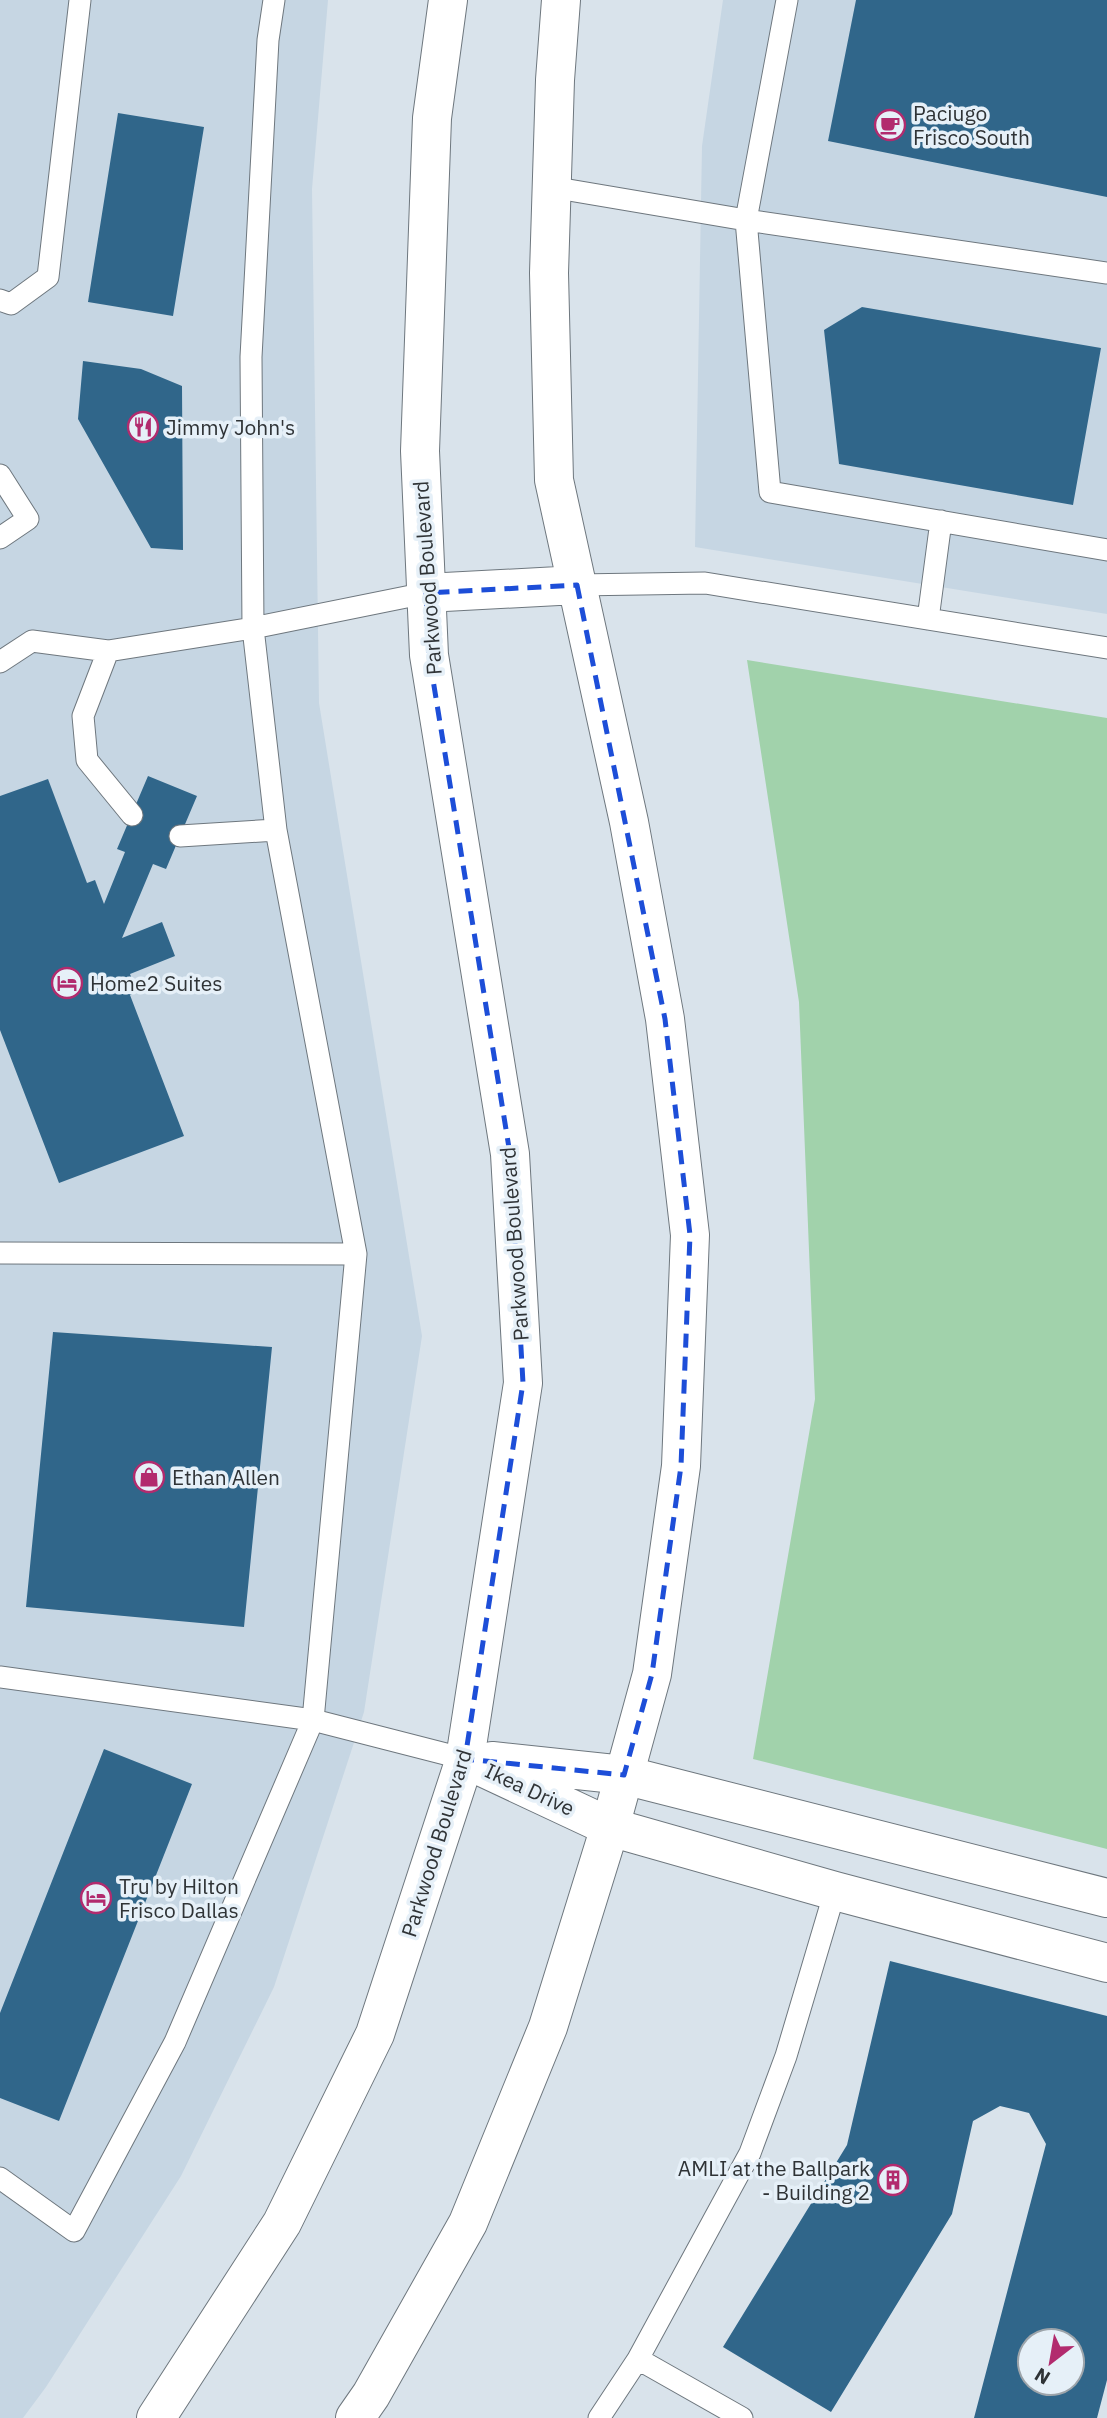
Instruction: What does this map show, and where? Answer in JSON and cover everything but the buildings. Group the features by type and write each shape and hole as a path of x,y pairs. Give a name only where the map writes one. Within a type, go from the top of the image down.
{"main road":[{"name":"Parkwood Boulevard","path":"156,2418 282,2223 375,2034 465,1759 523,1383 510,1154 429,655 420,451 421,410 432,118 448,0"},
{"path":"355,2418 371,2395 468,2223 548,2027 610,1827 652,1674 681,1466 690,1235 665,1018 629,822 554,480 549,273 555,80 561,0"},
{"path":"426,593 577,584"},
{"name":"Ikea Drive","path":"465,1759 624,1774 1107,1898"},
{"name":"Ikea Drive","path":"465,1759 610,1827 835,1891 1107,1963"}],"lane":[{"path":"0,300 11,304 48,277 80,0"},
{"path":"0,2178 74,2231 176,2042 313,1720 356,1254 276,831 253,628 251,357 268,40 274,0"},
{"path":"787,0 746,220 770,492 1107,550"},
{"path":"551,187 746,220 1107,273"},
{"path":"0,475 28,519 0,538"},
{"path":"928,619 941,522"},
{"path":"577,584 705,583 1107,648"},
{"path":"0,662 32,641 108,651 253,628 426,593"},
{"path":"108,651 83,716 87,761 132,815"},
{"path":"180,835 276,831"},
{"path":"0,1253 356,1254"},
{"path":"0,1677 313,1720 465,1759"},
{"path":"599,2418 638,2359 750,2153 786,2056 835,1891"},
{"path":"638,2359 742,2418"}],"highlighted area":[{"path":"577,585 665,1019 690,1235 681,1466 652,1674 624,1775 465,1759 523,1383 510,1154 429,655 426,593"}],"shaded area":[{"path":"0,0 328,0 312,189 319,703 422,1336 364,1712 274,1987 181,2176 46,2387 23,2418 0,2418"},
{"path":"723,0 1107,0 1107,614 695,547 702,146"}],"green space":[{"path":"747,660 1107,718 1107,1849 753,1759 815,1399 799,1002"}],"place":[{"name":"Paciugo Frisco South","path":"890,125"},
{"name":"Jimmy John's","path":"143,427"},
{"name":"Home2 Suites","path":"67,983"},
{"name":"Ethan Allen","path":"149,1477"},
{"name":"Tru by Hilton Frisco Dallas","path":"96,1898"},
{"name":"AMLI at the Ballpark - Building 2","path":"893,2180"}]}
